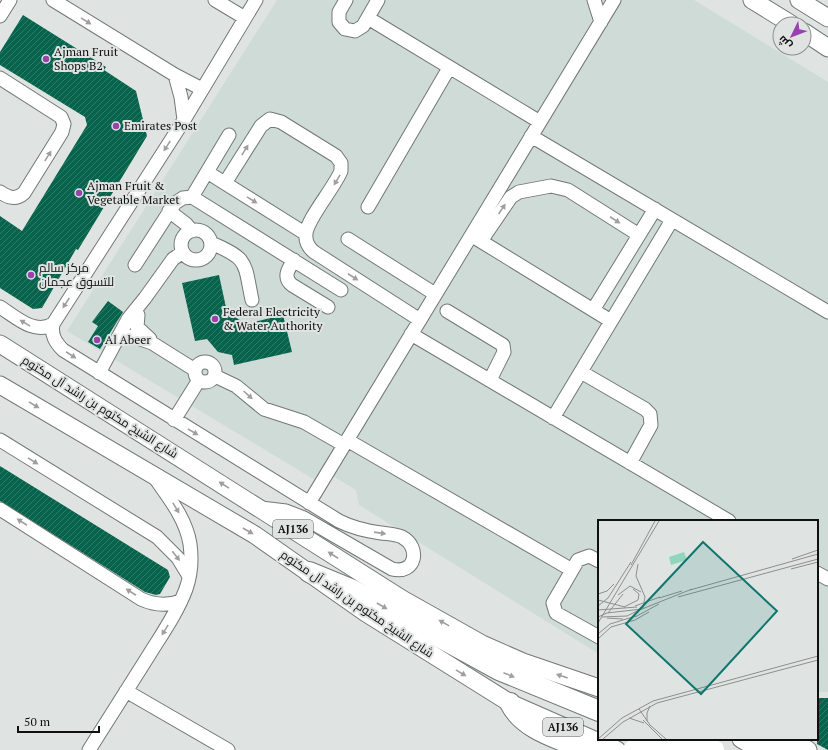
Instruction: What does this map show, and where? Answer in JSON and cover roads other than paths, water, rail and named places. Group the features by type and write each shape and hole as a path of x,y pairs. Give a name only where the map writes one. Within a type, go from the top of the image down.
{"highway":[{"path":"309,572 353,590 499,670 598,711"},
{"path":"510,703 518,716 529,725 586,750"},
{"path":"662,740 679,750"},
{"path":"763,740 784,750"},
{"path":"633,750 656,743 682,741 714,750"}],"main road":[{"path":"752,0 778,16"},
{"path":"799,0 828,18"},
{"path":"812,37 828,48"},
{"name":"شارع الشيخ مكتوم بن راشد آل مكتوم","path":"0,344 261,508 402,599 482,644 523,662 598,688"},
{"name":"شارع الشيخ مكتوم بن راشد آل مكتوم","path":"0,385 255,535 386,625 510,703 617,750"},
{"path":"743,740 760,750"},
{"path":"793,740 808,750"}],"street":[{"path":"0,16 10,0"},
{"path":"53,0 175,75 202,89"},
{"path":"215,0 245,18"},
{"path":"256,0 184,120 53,324 53,336 59,346 174,420 309,503 351,527 403,538 408,542 414,553 411,564 403,570 392,569 304,518 286,511 261,508"},
{"path":"346,0 338,17 341,26 350,31 359,29 368,18 378,0"},
{"path":"594,0 601,22"},
{"path":"476,238 531,136 614,0"},
{"path":"368,18 540,122"},
{"path":"368,207 450,68"},
{"path":"175,75 181,97 184,120"},
{"path":"0,78 61,117 64,124 62,132 24,193 20,196 10,198 0,192"},
{"path":"224,183 261,126 270,120 281,122 336,156 341,163 342,171 308,227 306,234 307,242 314,252 420,320"},
{"path":"192,197 229,135"},
{"path":"531,136 828,312"},
{"path":"207,172 306,234"},
{"path":"309,503 435,294 476,238 511,197 519,192 551,186 568,190 639,235"},
{"path":"135,265 178,200 192,197 342,290"},
{"path":"593,310 655,209"},
{"path":"170,211 192,231"},
{"path":"553,418 672,220"},
{"path":"192,231 202,231 209,238 211,243 209,253 200,259 190,259 183,252 181,242 184,237 192,231"},
{"path":"476,238 611,321"},
{"path":"348,239 435,294"},
{"path":"211,243 232,252 240,258 245,267 252,300"},
{"path":"99,372 118,340 125,324 173,259 183,252"},
{"path":"294,260 286,274 287,280 292,285 328,307"},
{"path":"0,307 33,327 43,328 53,324"},
{"path":"135,310 138,315 137,327 152,342 197,375"},
{"path":"447,311 503,345 504,352 490,380"},
{"path":"411,334 727,520"},
{"path":"118,340 132,336 152,342"},
{"path":"174,420 197,375 200,364 208,363 214,368 215,376 236,386 264,409 304,422 346,442 572,570"},
{"path":"581,372 645,409 650,414 651,425 630,463"},
{"path":"0,440 157,537 175,554 190,576"},
{"path":"89,750 169,623 190,576 190,543 185,526 178,512 154,476"},
{"path":"0,508 141,599 165,605 180,601"},
{"path":"598,561 585,556 578,560 554,600 554,610 598,636"},
{"path":"818,574 828,579"},
{"path":"126,691 228,750"}],"place":[{"name":"Ajman Fruit Shops B2","path":"46,59"},
{"name":"Emirates Post","path":"116,126"},
{"name":"Ajman Fruit & Vegetable Market","path":"79,193"},
{"name":"مركز سالم للتسوق عجمان","path":"31,275"},
{"name":"Federal Electricity & Water Authority","path":"215,319"},
{"name":"Al Abeer","path":"97,340"}]}
